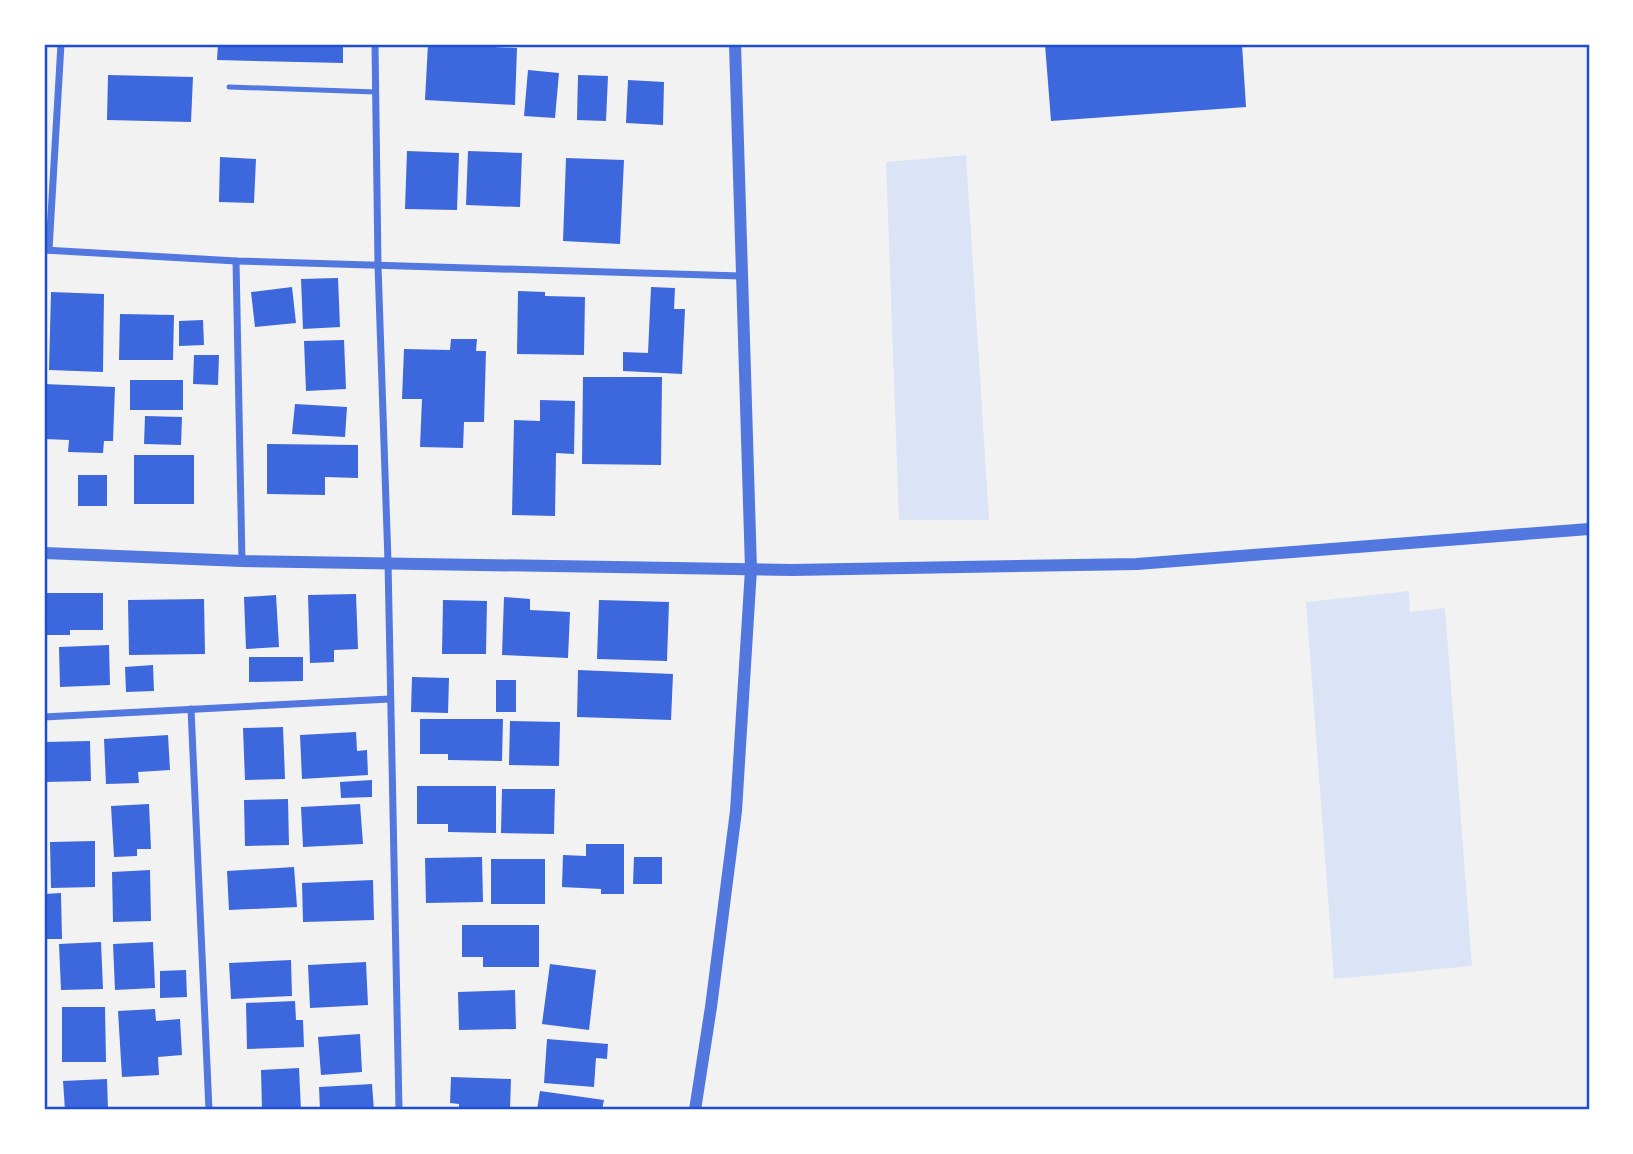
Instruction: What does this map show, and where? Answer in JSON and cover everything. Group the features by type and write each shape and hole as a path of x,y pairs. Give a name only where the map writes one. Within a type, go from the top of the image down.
{"street":[{"path":"61,44 46,250 236,261 741,276"},
{"path":"375,44 399,1110"},
{"path":"695,1110 736,811 751,569 734,44"},
{"path":"236,261 242,561"},
{"path":"44,553 242,561 805,570 1138,564 1589,529"},
{"path":"44,717 390,699"},
{"path":"191,709 209,1110"}],"lane":[{"path":"229,87 376,92"}],"shaded area":[{"path":"966,155 989,520 899,520 886,162"},
{"path":"1409,591 1410,612 1445,608 1472,966 1334,979 1306,602"}],"building":[{"path":"218,44 343,44 343,63 217,60"},
{"path":"428,44 517,48 515,105 425,100"},
{"path":"1045,44 1242,44 1246,107 1051,121"},
{"path":"528,70 559,73 555,118 524,116"},
{"path":"108,75 193,77 191,122 107,120"},
{"path":"578,75 608,76 606,121 577,120"},
{"path":"628,80 664,82 663,125 626,123"},
{"path":"407,151 459,153 457,210 405,209"},
{"path":"468,151 522,153 520,207 466,205"},
{"path":"220,157 256,159 254,203 219,202"},
{"path":"566,158 624,160 620,244 563,241"},
{"path":"338,278 340,327 303,329 301,279"},
{"path":"292,287 296,323 255,327 251,292"},
{"path":"651,287 675,288 674,309 685,309 682,374 623,371 623,352 648,353"},
{"path":"518,291 545,292 545,296 585,297 584,355 517,354"},
{"path":"51,292 104,294 103,372 49,370"},
{"path":"120,314 174,315 173,360 119,360"},
{"path":"203,320 204,345 179,346 179,321"},
{"path":"451,339 477,339 476,351 486,351 484,422 464,422 463,448 420,447 422,399 402,399 404,349 450,350"},
{"path":"344,340 346,389 306,391 304,341"},
{"path":"194,355 219,355 218,385 193,384"},
{"path":"583,377 662,377 661,465 582,464"},
{"path":"130,380 183,380 183,410 130,410"},
{"path":"44,384 115,387 113,441 104,441 103,453 68,452 69,440 44,439"},
{"path":"540,400 575,401 574,454 556,453 555,516 512,515 514,420 540,421"},
{"path":"295,404 347,407 345,437 292,434"},
{"path":"145,416 182,417 181,445 144,444"},
{"path":"267,444 358,445 358,478 325,477 325,495 267,494"},
{"path":"134,455 194,455 194,504 134,504"},
{"path":"78,475 107,475 107,506 78,506"},
{"path":"45,593 103,593 103,630 70,630 70,635 45,635"},
{"path":"356,594 358,649 334,650 334,662 310,663 308,595"},
{"path":"276,595 279,647 246,649 244,597"},
{"path":"504,597 530,599 530,610 570,612 568,658 502,655"},
{"path":"204,599 205,654 129,655 128,600"},
{"path":"443,600 487,601 486,654 442,654"},
{"path":"599,600 669,602 667,661 597,659"},
{"path":"109,645 110,685 60,687 59,647"},
{"path":"249,657 303,657 303,681 249,682"},
{"path":"153,665 154,691 126,692 125,667"},
{"path":"578,670 673,674 671,720 577,717"},
{"path":"412,677 449,678 448,713 411,712"},
{"path":"496,680 516,680 516,712 496,712"},
{"path":"420,719 503,719 502,761 448,760 448,754 420,754"},
{"path":"510,721 560,722 559,766 509,765"},
{"path":"283,727 285,779 245,780 243,728"},
{"path":"356,732 357,751 367,750 368,775 302,779 300,735"},
{"path":"168,735 170,770 138,772 139,783 106,784 104,739"},
{"path":"90,741 91,781 44,782 44,742"},
{"path":"372,780 372,797 341,798 340,782"},
{"path":"417,786 496,786 496,833 448,832 448,824 417,824"},
{"path":"502,789 555,789 554,834 501,833"},
{"path":"288,799 289,845 245,846 244,800"},
{"path":"149,804 151,849 137,849 137,856 114,857 111,806"},
{"path":"360,804 363,844 303,847 301,807"},
{"path":"95,841 95,887 51,888 50,842"},
{"path":"586,844 624,844 624,894 601,894 601,889 562,887 563,855 586,856"},
{"path":"482,857 483,902 426,903 425,858"},
{"path":"634,857 662,857 662,884 633,884"},
{"path":"491,859 545,859 545,904 491,904"},
{"path":"294,867 297,907 229,910 227,871"},
{"path":"150,870 151,921 113,922 112,872"},
{"path":"373,880 374,920 303,922 302,883"},
{"path":"61,893 62,939 44,939 44,894"},
{"path":"462,925 539,925 539,967 483,967 483,957 462,957"},
{"path":"101,942 103,989 61,990 59,944"},
{"path":"153,942 155,988 115,990 113,944"},
{"path":"291,960 292,996 231,999 229,963"},
{"path":"366,962 368,1005 310,1008 308,965"},
{"path":"550,964 596,970 589,1030 542,1024"},
{"path":"186,970 187,997 160,998 160,971"},
{"path":"515,990 516,1029 459,1030 458,992"},
{"path":"295,1001 296,1020 303,1020 304,1047 247,1049 246,1003"},
{"path":"62,1007 105,1007 106,1062 62,1062"},
{"path":"155,1009 156,1021 180,1019 182,1055 158,1057 159,1075 122,1077 118,1011"},
{"path":"360,1034 362,1072 321,1075 318,1037"},
{"path":"547,1039 608,1044 607,1059 596,1058 594,1087 544,1083"},
{"path":"299,1068 301,1110 262,1110 261,1070"},
{"path":"451,1077 511,1079 510,1110 459,1110 459,1104 450,1103"},
{"path":"107,1079 108,1110 65,1110 63,1081"},
{"path":"372,1084 374,1110 320,1110 319,1087"},
{"path":"540,1091 604,1100 602,1110 537,1110"}]}
